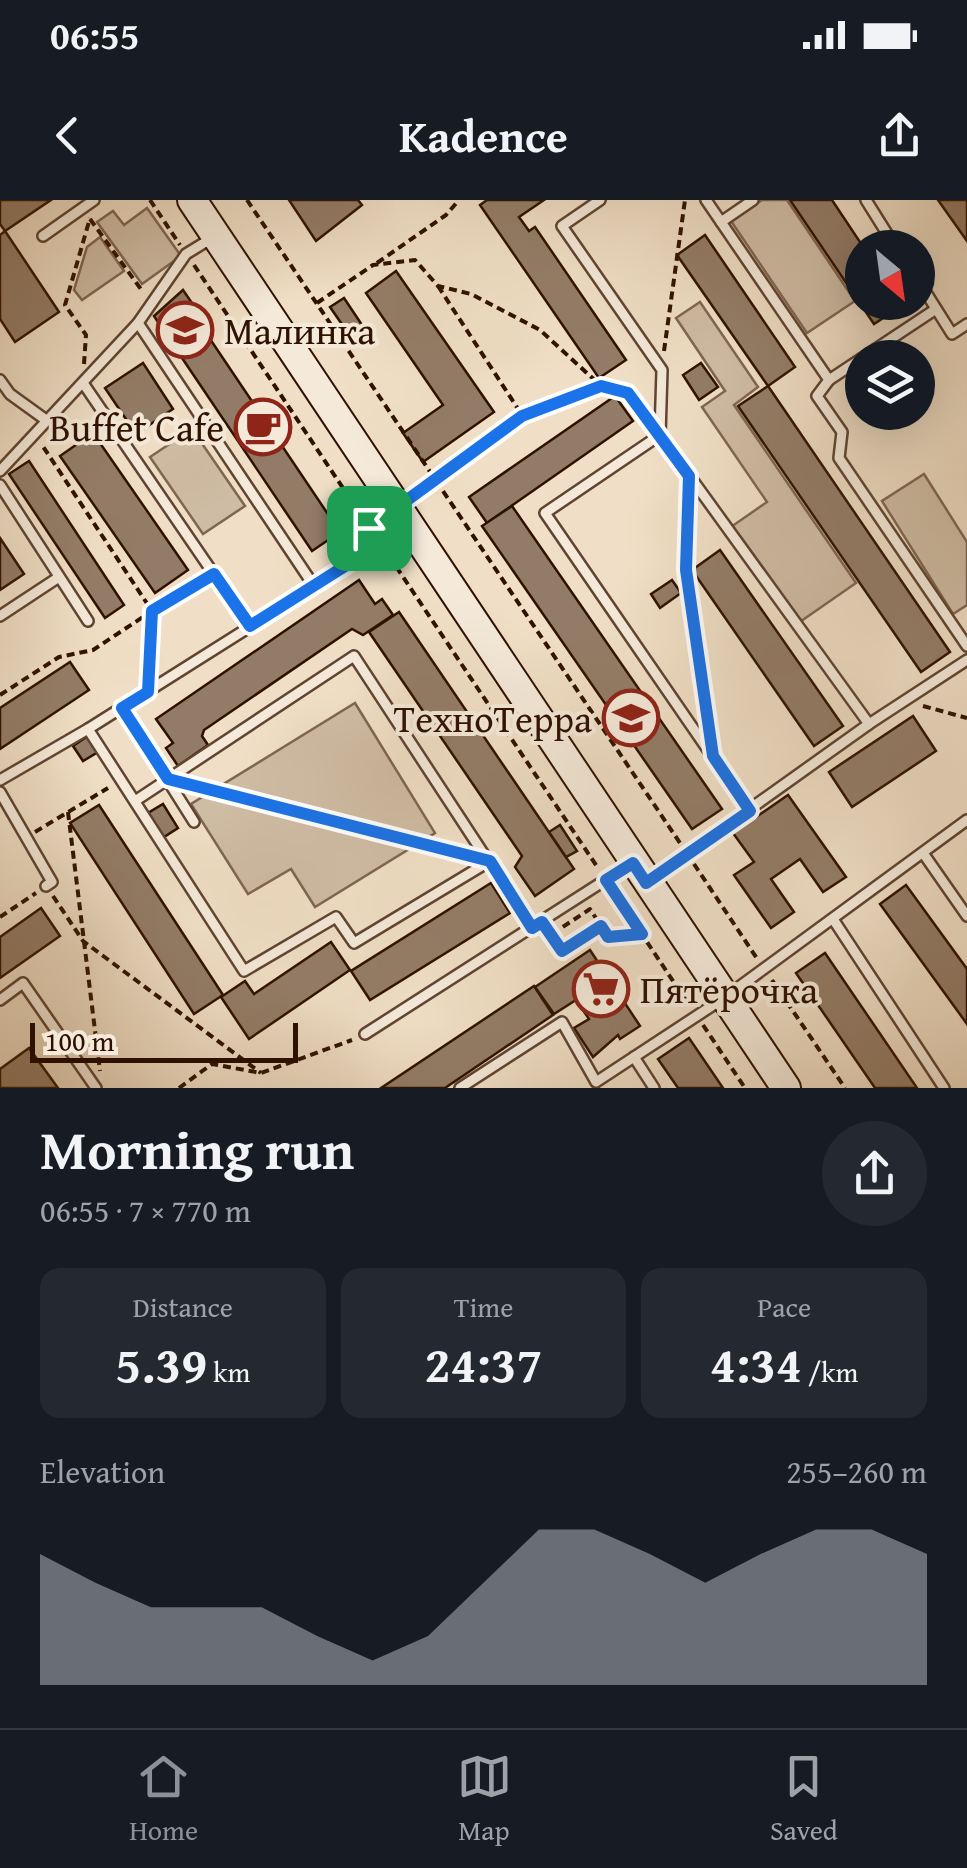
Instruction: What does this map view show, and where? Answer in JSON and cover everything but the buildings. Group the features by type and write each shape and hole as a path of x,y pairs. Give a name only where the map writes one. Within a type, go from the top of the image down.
{"street":[{"path":"192,200 401,518 786,1088"}],"lane":[{"path":"600,200 562,226 662,370 660,435 869,724"},
{"path":"706,200 828,380"},
{"path":"721,222 753,200"},
{"path":"866,200 885,230"},
{"path":"43,236 92,201"},
{"path":"0,471 138,322 186,254 215,236"},
{"path":"967,324 952,334 936,308 828,380 817,396 842,432 839,458 967,646"},
{"path":"138,322 314,586"},
{"path":"0,380 10,394 46,420"},
{"path":"82,383 250,626"},
{"path":"660,435 545,513 750,811"},
{"path":"0,484 88,621"},
{"path":"0,780 148,692 380,544 401,518"},
{"path":"0,616 60,577"},
{"path":"135,801 354,656 537,925"},
{"path":"366,1034 606,880 640,873 688,854 869,724 967,660"},
{"path":"122,708 194,822"},
{"path":"88,729 244,971 336,918 354,944 490,861"},
{"path":"0,792 52,882 46,886"},
{"path":"460,1088 562,1022 596,1082 724,998 967,820"},
{"path":"923,854 967,916"},
{"path":"833,919 944,1088"},
{"path":"0,1000 24,983 99,1088"},
{"path":"634,1057 654,1088"}],"path":[{"path":"150,200 745,1088"},
{"path":"248,200 845,1088"},
{"path":"317,303 446,215 460,200"},
{"path":"662,370 684,200"},
{"path":"82,383 86,334 65,305 92,201"},
{"path":"90,219 152,303"},
{"path":"373,265 415,260 438,286 522,416"},
{"path":"438,286 471,294 540,330 601,386 628,393 660,435"},
{"path":"367,529 401,518 436,480 522,416 601,386"},
{"path":"34,432 152,611 148,692"},
{"path":"689,476 686,570 713,756"},
{"path":"0,695 59,657 93,650 214,574"},
{"path":"905,700 967,718"},
{"path":"168,779 490,861"},
{"path":"28,837 121,780"},
{"path":"68,812 99,1088"},
{"path":"0,917 46,886 83,940 261,1073"},
{"path":"551,934 590,910 608,937 642,934"},
{"path":"537,925 551,934 562,951 601,926"},
{"path":"179,1088 212,1064 261,1073 366,1034"}],"shaded area":[{"path":"762,200 787,200 845,286 845,308 807,333 731,221"},
{"path":"147,208 181,256 142,284 97,222 113,211 124,225"},
{"path":"100,237 124,271 82,300 74,290 87,247"},
{"path":"700,302 758,387 734,405 856,583 794,626 728,529 767,502 702,407 725,391 676,318"},
{"path":"192,429 245,506 203,534 150,457"},
{"path":"924,474 967,542 967,605 953,614 882,501"},
{"path":"355,703 435,833 315,907 291,869 248,894 191,804"}],"place":[{"name":"Малинка","path":"185,330"},
{"name":"Buffet Cafe","path":"263,427"},
{"name":"ТехноТерра","path":"631,718"},
{"name":"Пятёрочка","path":"601,989"}],"route":[{"path":"601,386 628,393 689,476 686,570 713,756 750,811 646,883 633,863 606,880 642,934 608,937 601,926 562,951 542,922 532,928 490,861 168,779 122,708 148,692 152,611 214,574 250,626 380,544 369,528 522,416 601,386"}]}
